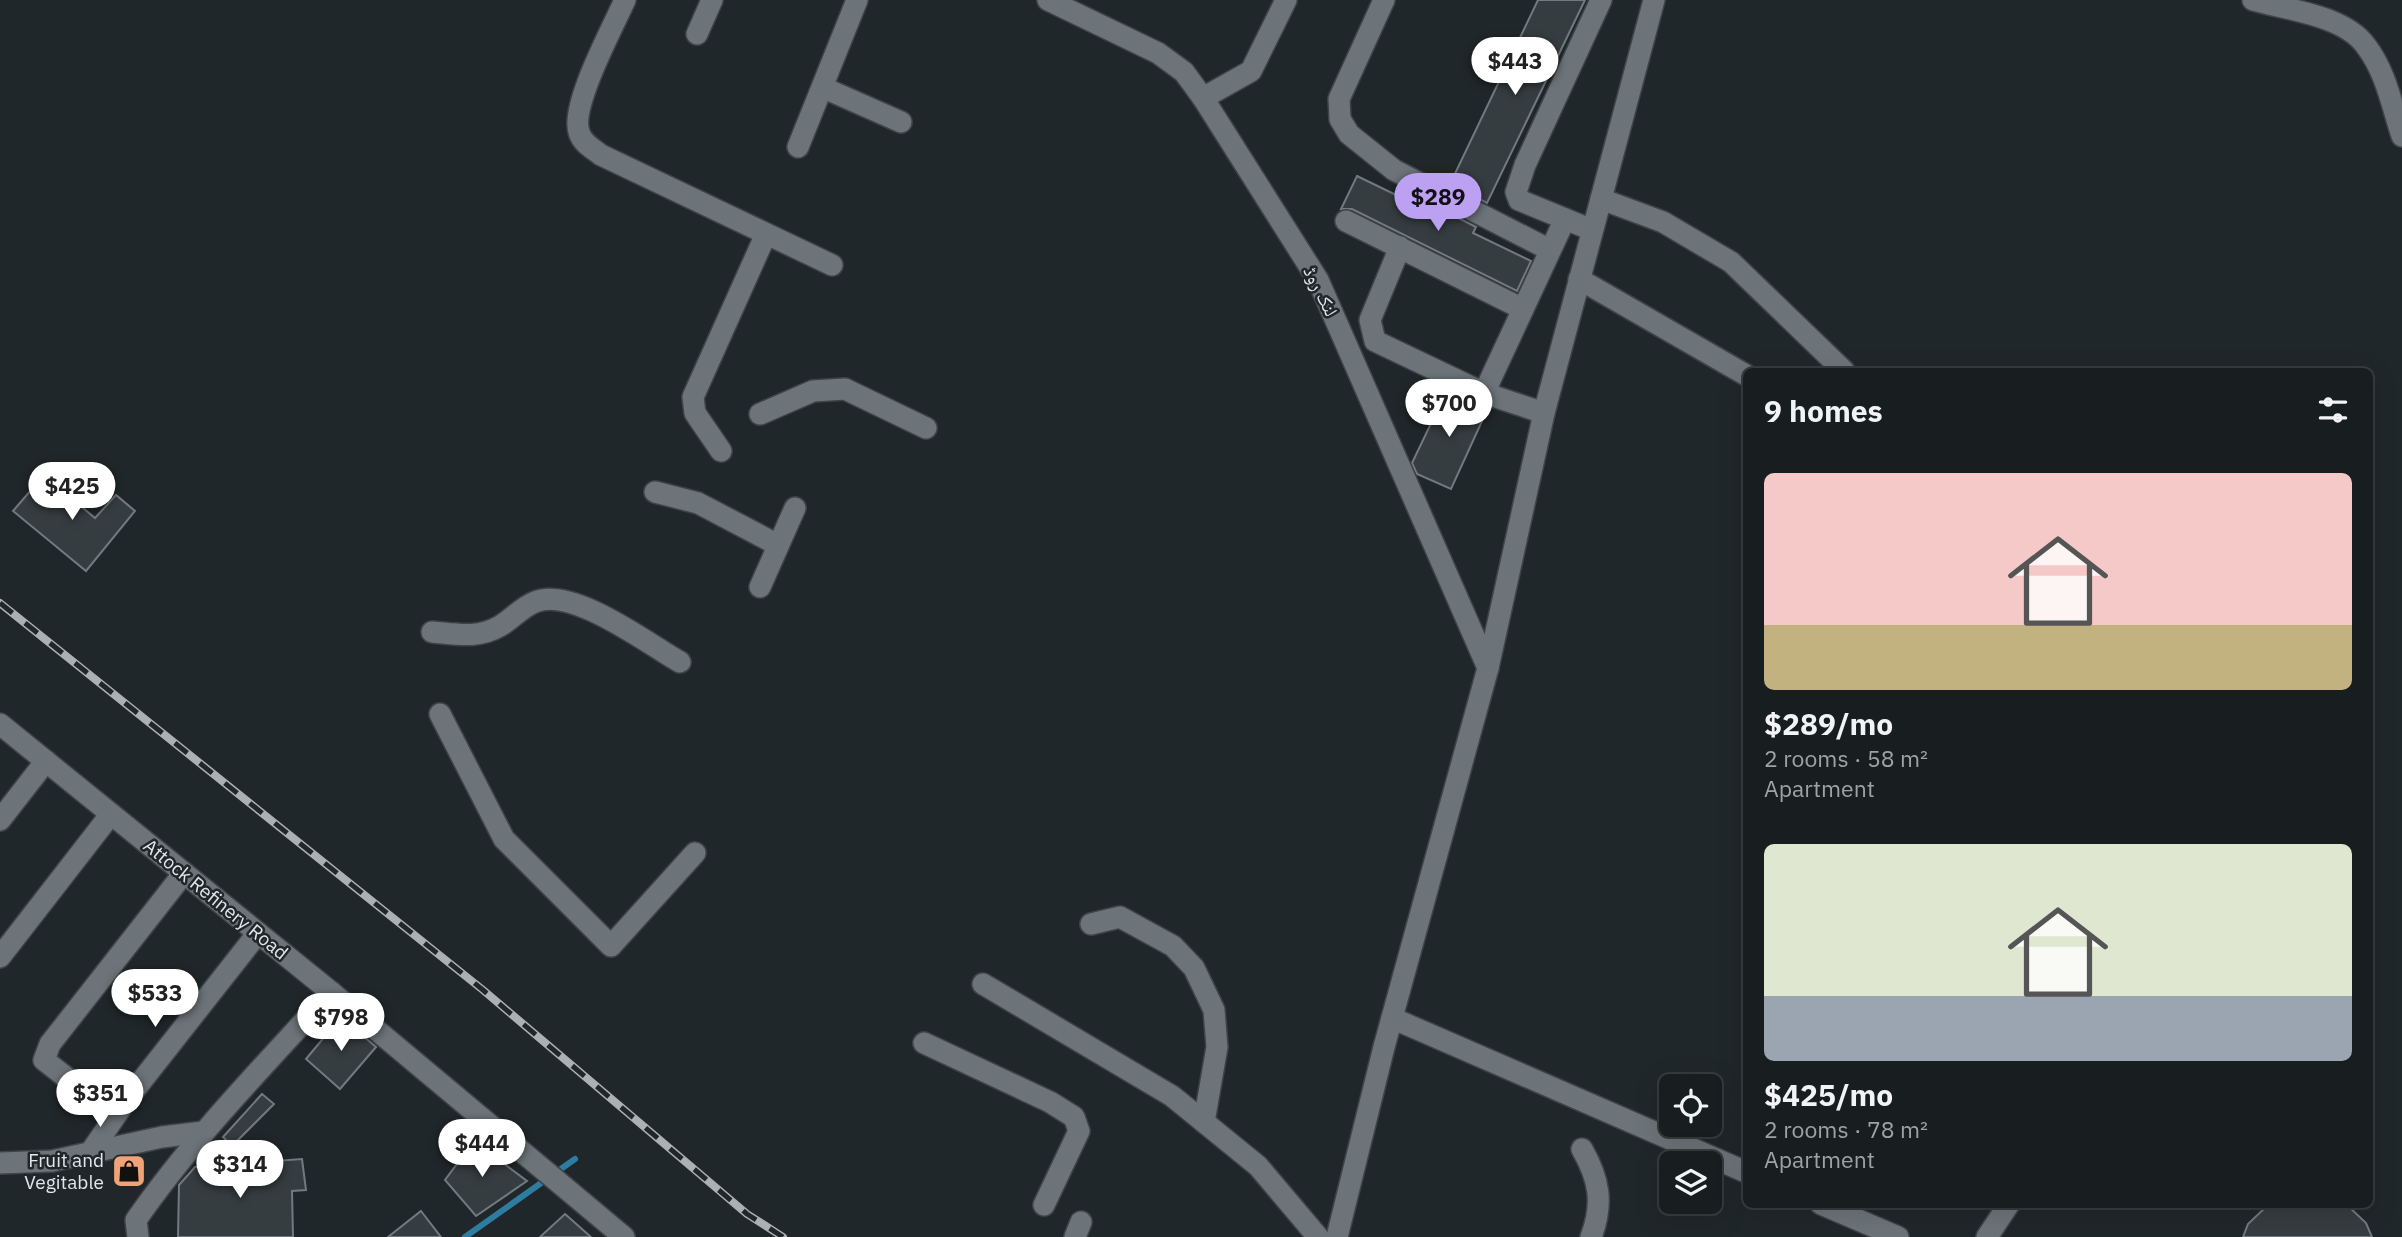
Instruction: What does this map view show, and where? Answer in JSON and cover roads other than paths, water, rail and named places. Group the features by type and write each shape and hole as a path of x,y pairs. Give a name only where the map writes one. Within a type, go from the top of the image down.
{"street":[{"path":"625,0 580,100 578,130 586,144 601,155 832,265"},
{"path":"697,34 712,0"},
{"path":"799,147 857,0"},
{"name":"لنک روڈ","path":"1048,0 1158,53 1184,72 1203,98 1318,279 1488,668"},
{"path":"1203,98 1251,71 1286,0"},
{"path":"1384,0 1339,99 1340,119 1349,134 1394,170 1550,250"},
{"path":"1592,230 1518,200 1516,192 1525,165 1601,0"},
{"path":"1337,1237 1392,1018 1488,668 1544,413 1654,0"},
{"path":"2253,0 2340,25 2365,44 2382,73 2402,136"},
{"path":"824,88 901,122"},
{"path":"1601,199 1663,222 1731,262 1841,368"},
{"path":"1485,393 1565,219"},
{"path":"1346,221 1523,309"},
{"path":"721,451 695,413 693,397 766,233"},
{"path":"1400,247 1374,304 1370,320 1372,336 1382,345 1485,393 1544,413"},
{"path":"1579,279 1743,373"},
{"path":"760,414 813,391 845,389 926,428"},
{"path":"655,492 698,503 778,545"},
{"path":"760,587 795,508"},
{"path":"432,632 475,636 499,626 538,600 562,601 586,607 680,663"},
{"path":"440,714 504,839 611,946 695,853"},
{"name":"Attock Refinery Road","path":"0,724 331,992 624,1237"},
{"path":"0,820 46,761"},
{"path":"0,957 111,814"},
{"path":"115,1116 44,1060 50,1044 184,873"},
{"path":"1091,925 1120,917 1173,946 1194,968 1214,1010 1217,1047 1204,1122"},
{"path":"90,1153 115,1116 258,933"},
{"path":"983,984 1172,1096 1258,1166 1318,1237"},
{"path":"138,1237 136,1220 203,1132 331,992"},
{"path":"1392,1018 1743,1171"},
{"path":"924,1043 1074,1116 1079,1132 1044,1205"},
{"path":"0,1163 52,1161 162,1137 203,1132"},
{"path":"1582,1149 1596,1174 1598,1214 1591,1237"},
{"path":"1830,1208 1898,1237"},
{"path":"1987,1237 2006,1208"}],"waterway":[{"path":"465,1237 575,1159"}],"railway":[{"path":"0,603 483,990 747,1214 783,1237"}],"place":[{"name":"Fruit and Vegitable","path":"129,1171"}]}
